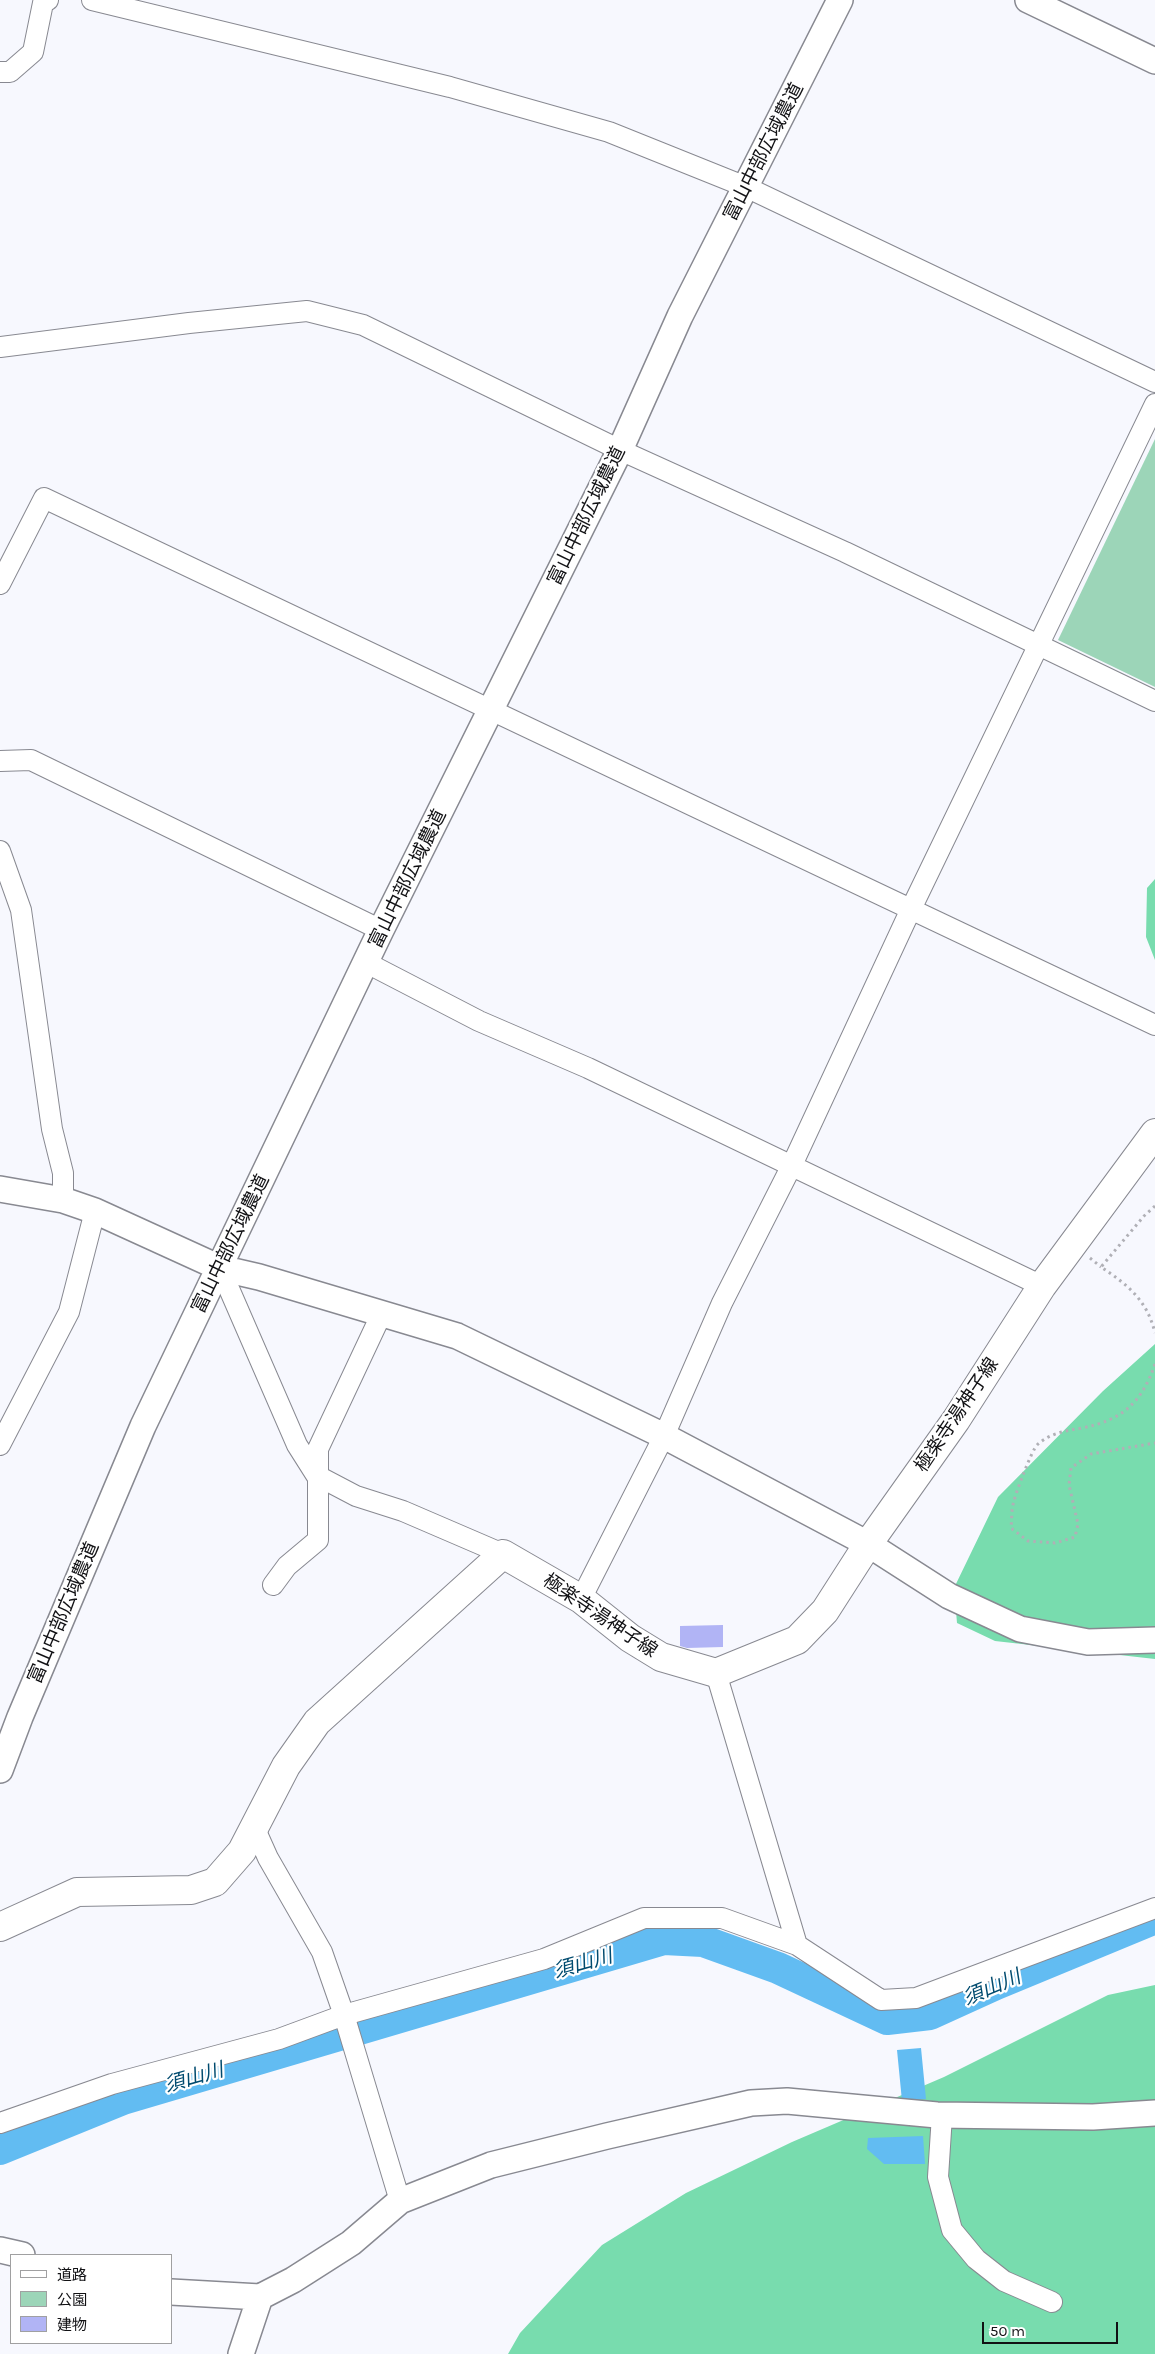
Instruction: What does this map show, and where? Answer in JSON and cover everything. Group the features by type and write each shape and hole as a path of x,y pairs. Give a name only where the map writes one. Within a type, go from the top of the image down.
{"main road":[{"name":"極楽寺湯神子線","path":"503,1554 581,1599 630,1638 661,1657 716,1673 797,1640 825,1611 868,1544 956,1420 1042,1286 1155,1132"},
{"path":"0,1927 77,1892 191,1890 215,1882 242,1851 286,1766 317,1722 503,1554"}],"street":[{"path":"0,72 10,72 33,52 42,3 48,0"},
{"path":"92,0 450,87 609,132 746,187 1155,382"},
{"name":"富山中部広域農道","path":"0,1770 20,1717 143,1426 381,930 620,450 680,316 840,0"},
{"path":"1028,0 1155,61"},
{"path":"0,347 189,323 307,311 363,325 620,450 844,552 1155,701"},
{"path":"581,1599 664,1436 722,1303 792,1165 911,909 1155,404"},
{"path":"0,584 44,498 1155,1025"},
{"path":"0,761 31,760 381,930"},
{"path":"0,851 21,910 52,1129 63,1173 64,1200"},
{"path":"367,962 479,1021 588,1068 1042,1286"},
{"path":"0,1189 64,1200 95,1211 220,1268 259,1277 381,1315 457,1336 664,1436 868,1544 949,1596 1020,1629 1088,1642 1155,1640"},
{"path":"0,1445 69,1312 95,1211"},
{"path":"220,1268 297,1445 316,1476 356,1496 403,1511 503,1554"},
{"path":"273,1585 287,1566 318,1540 316,1476 318,1449 381,1315"},
{"path":"716,1673 797,1945"},
{"path":"254,1829 268,1858 322,1952 344,2015 400,2201"},
{"path":"0,2123 112,2084 279,2039 344,2015 544,1959 644,1918 722,1918 797,1945 881,2000 916,1998 1155,1908"},
{"path":"172,2292 260,2297 293,2280 351,2244 400,2201 491,2165 606,2136 751,2103 787,2101 942,2115 1093,2117 1155,2114"},
{"path":"942,2115 938,2177 952,2230 976,2259 1004,2281 1052,2302"},
{"path":"241,2354 260,2297"}],"path":[{"path":"1155,1206 1144,1216 1101,1267 1130,1287 1152,1323 1155,1333"},
{"path":"1155,1364 1150,1380 1137,1400 1119,1416 1098,1425 1055,1432 1035,1446 1013,1503 1011,1528 1028,1541 1055,1543 1075,1537 1078,1524 1070,1485 1071,1468 1091,1454 1155,1443"}],"green space":[{"path":"1155,439 1155,687 1058,640"},
{"path":"1155,879 1155,960 1146,937 1147,888"},
{"path":"1155,1344 1155,1659 995,1641 957,1623 954,1588 998,1497 1103,1391"},
{"path":"1155,1985 1155,2354 508,2354 520,2333 602,2245 686,2193 792,2142 944,2077 1108,1995"}],"water":[{"path":"921,2048 926,2099 902,2101 897,2050"},
{"path":"923,2136 925,2164 884,2164 867,2149 868,2138"}],"building":[{"path":"723,1625 723,1647 687,1648 680,1646 680,1626"}],"waterway":[{"name":"須山川","path":"0,2149 123,2099 664,1939 703,1941 778,1968 887,2019 930,2014 996,1984 1153,1919"}]}
